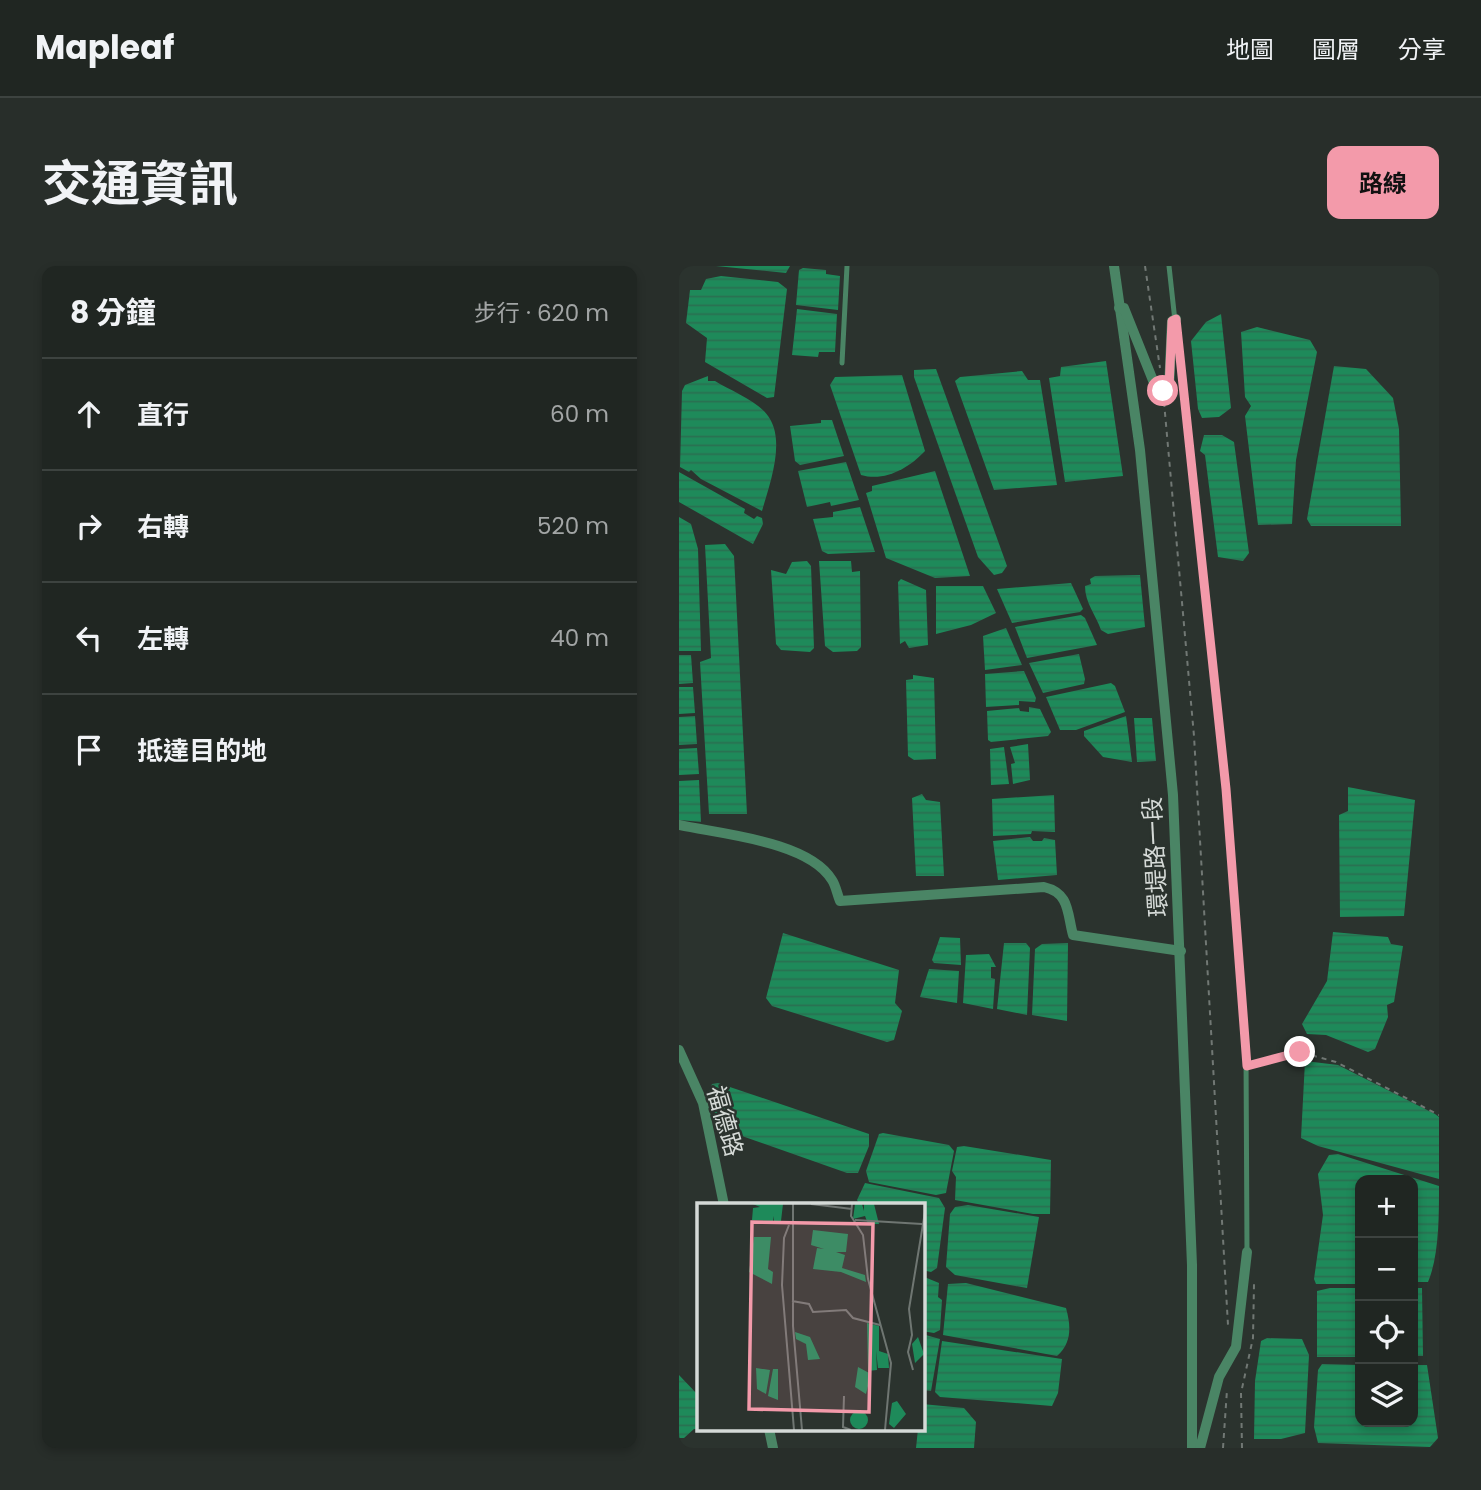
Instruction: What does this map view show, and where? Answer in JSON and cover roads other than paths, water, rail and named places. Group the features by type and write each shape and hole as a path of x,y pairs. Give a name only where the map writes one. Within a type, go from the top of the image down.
{"street":[{"name":"環堤路一段","path":"1114,266 1140,450 1161,651 1181,951 1185,1162 1192,1265 1192,1448"},
{"path":"1119,308 1124,308 1158,393 1169,388 1172,321 1176,319"},
{"path":"679,825 761,841 794,852 815,862 832,879 840,901 1027,886 1044,887 1057,890 1065,899 1073,935 1181,951"},
{"name":"福德路","path":"679,1050 703,1103 724,1203"},
{"path":"1200,1448 1219,1377 1236,1347 1247,1252"},
{"path":"769,1430 773,1448"}],"lane":[{"path":"842,362 847,266"},
{"path":"1169,266 1226,789 1247,1066 1247,1252"}]}
